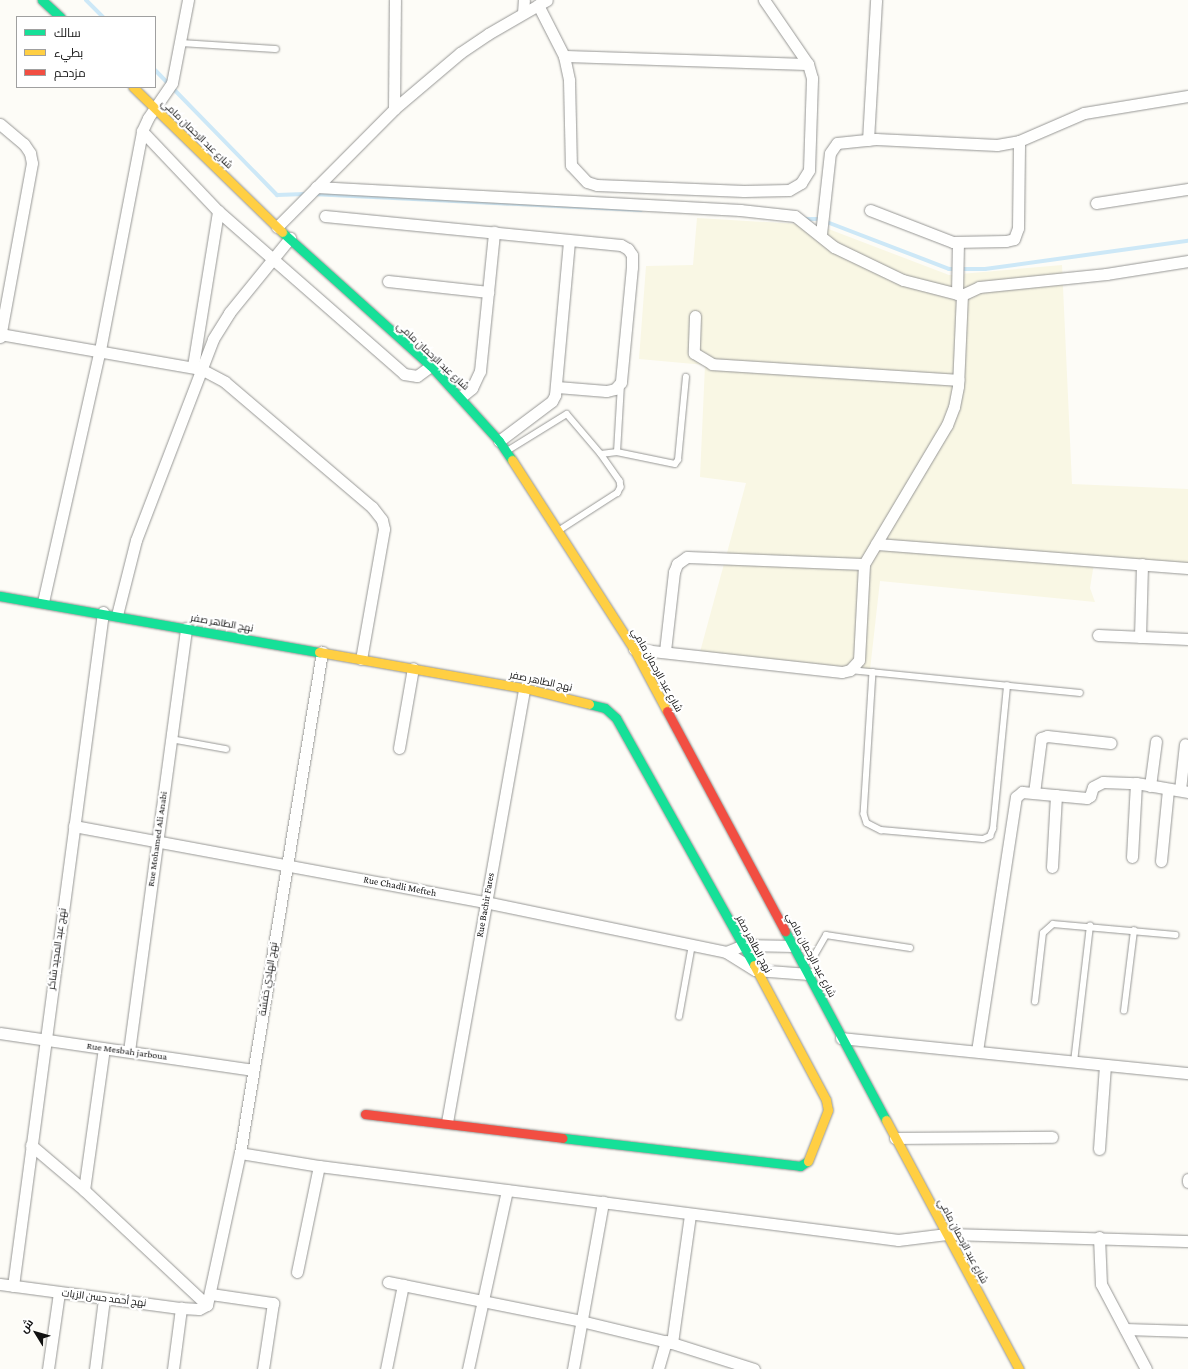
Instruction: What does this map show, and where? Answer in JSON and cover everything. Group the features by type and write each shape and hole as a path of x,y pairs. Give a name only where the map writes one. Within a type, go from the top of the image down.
{"street":[{"path":"42,0 59,16"},
{"path":"43,602 100,350 142,131 172,83 188,0"},
{"path":"394,109 395,0"},
{"path":"523,13 524,0"},
{"path":"277,227 394,109 460,53 542,2 564,56 569,80 571,164 587,182 597,185 744,191 789,190 801,183 808,170 812,78 808,64 764,0"},
{"path":"868,140 876,0"},
{"path":"564,56 808,64"},
{"name":"شارع عبد الرحمان مامي","path":"134,88 277,227 431,366 461,397 506,452 559,531 634,649 807,969 841,1038 1019,1369"},
{"path":"821,234 830,153 837,143 868,140 997,145 1019,141 1084,113 1188,96"},
{"path":"0,124 24,144 30,153 32,163 0,335 100,350 197,367 225,382 372,507 382,520 384,529 361,659"},
{"path":"142,131 218,212 404,374 417,376 431,366"},
{"path":"870,210 940,238 958,242 1006,241 1014,239 1017,234 1019,141"},
{"path":"316,187 740,210 795,216 821,234 834,247 903,280 959,295 979,287 1106,274 1188,261"},
{"path":"1096,203 1188,189"},
{"path":"197,367 218,212"},
{"path":"325,216 621,245 632,255 621,382 615,389 606,391 557,388"},
{"path":"461,397 472,388 480,371 494,232"},
{"path":"117,615 136,540 197,367 221,326 290,238"},
{"path":"498,441 552,401 557,388 569,241"},
{"path":"634,649 665,651 842,672 850,670 859,660 864,564 947,425 954,407 958,380 958,242"},
{"path":"388,281 488,292"},
{"path":"695,316 694,353 712,364 958,380"},
{"path":"876,544 1188,568"},
{"path":"665,651 674,572 677,564 687,557 864,564"},
{"path":"1140,637 1142,564"},
{"name":"نهج الطاهر صفر","path":"0,596 103,612 524,688 600,705 616,718 743,945 755,970 826,1100 827,1115 807,1162 800,1166 447,1122"},
{"name":"نهج عبد المجيد شاكر","path":"13,1286 103,612"},
{"name":"Rue Mohamed Ali Anabi","path":"129,1051 186,628"},
{"path":"1098,634 1188,639"},
{"name":"نهج الهادي خفشة","path":"207,1304 211,1294 240,1153 322,652"},
{"path":"399,748 413,668"},
{"name":"Rue Bachir Fares","path":"447,1122 524,688"},
{"path":"1034,793 1041,738 1048,736 1111,743"},
{"path":"1150,786 1156,741"},
{"path":"977,1051 1014,800 1022,792 1087,798 1099,783 1136,783 1184,791 1185,744"},
{"path":"1132,857 1136,783"},
{"path":"1161,861 1168,788"},
{"path":"1052,867 1056,795"},
{"name":"Rue Chadli Mefteh","path":"74,826 287,864 485,902 726,952"},
{"path":"726,952 743,945 794,946"},
{"path":"726,952 755,970 807,969"},
{"name":"Rue Mesbah jarboua","path":"0,1033 253,1070"},
{"path":"841,1038 1188,1073"},
{"path":"84,1190 104,1048"},
{"path":"1099,1149 1105,1065"},
{"path":"364,1114 447,1122"},
{"path":"895,1138 1052,1137"},
{"path":"31,1145 84,1190 207,1304"},
{"path":"240,1153 319,1166 603,1202 690,1215 898,1240 947,1234 1188,1240"},
{"path":"297,1272 319,1166"},
{"path":"468,1369 507,1190"},
{"path":"573,1369 603,1202"},
{"path":"658,1369 669,1342 690,1215"},
{"path":"1099,1237 1101,1284 1146,1369"},
{"path":"388,1282 581,1321 669,1342 754,1369"},
{"name":"نهج أحمد حسن الزيات","path":"0,1284 181,1308 199,1309 207,1304"},
{"path":"386,1369 403,1285"},
{"path":"48,1369 59,1293"},
{"path":"211,1294 273,1304 263,1369"},
{"path":"95,1369 104,1299"},
{"path":"173,1369 181,1308"},
{"path":"1125,1329 1188,1331"}],"lane":[{"path":"180,43 276,49"},
{"path":"602,454 617,452 675,464 678,460 686,377"},
{"path":"617,452 621,382"},
{"path":"506,452 567,414 602,454 621,487 618,493 559,531"},
{"path":"850,670 1080,693"},
{"path":"873,672 864,814 867,823 881,830 983,839 990,836 994,829 1007,686"},
{"path":"171,739 226,749"},
{"path":"1035,1002 1043,933 1046,927 1053,924 1090,926 1134,932 1176,935"},
{"path":"1074,1062 1090,926"},
{"path":"1124,1011 1134,932"},
{"path":"807,969 826,935 910,948"},
{"path":"679,1017 692,945"}],"shaded area":[{"path":"697,218 818,225 949,275 1062,265 1072,484 1188,489 1188,564 1095,557 1090,588 1095,602 880,581 870,670 700,652 746,483 700,477 705,365 639,359 646,266 693,265"}],"waterway":[{"path":"86,0 102,16"},
{"path":"156,71 277,195 305,194"},
{"path":"312,194 641,210"},
{"path":"804,219 819,219 949,269 985,269 1188,241"}],"traffic: fast":[{"path":"42,0 59,16"},
{"path":"282,232 431,366 499,441 512,460"},
{"path":"0,596 319,652"},
{"path":"589,704 605,708 616,718 754,965"},
{"path":"785,931 886,1120"},
{"path":"563,1138 800,1166 808,1161"}],"traffic: slow":[{"path":"134,88 282,232"},
{"path":"512,460 634,649 667,711"},
{"path":"319,652 524,688 589,704"},
{"path":"754,965 826,1100 828,1110 808,1161"},
{"path":"886,1120 1019,1369"}],"traffic: jam":[{"path":"667,711 785,931"},
{"path":"365,1114 563,1138"}]}
